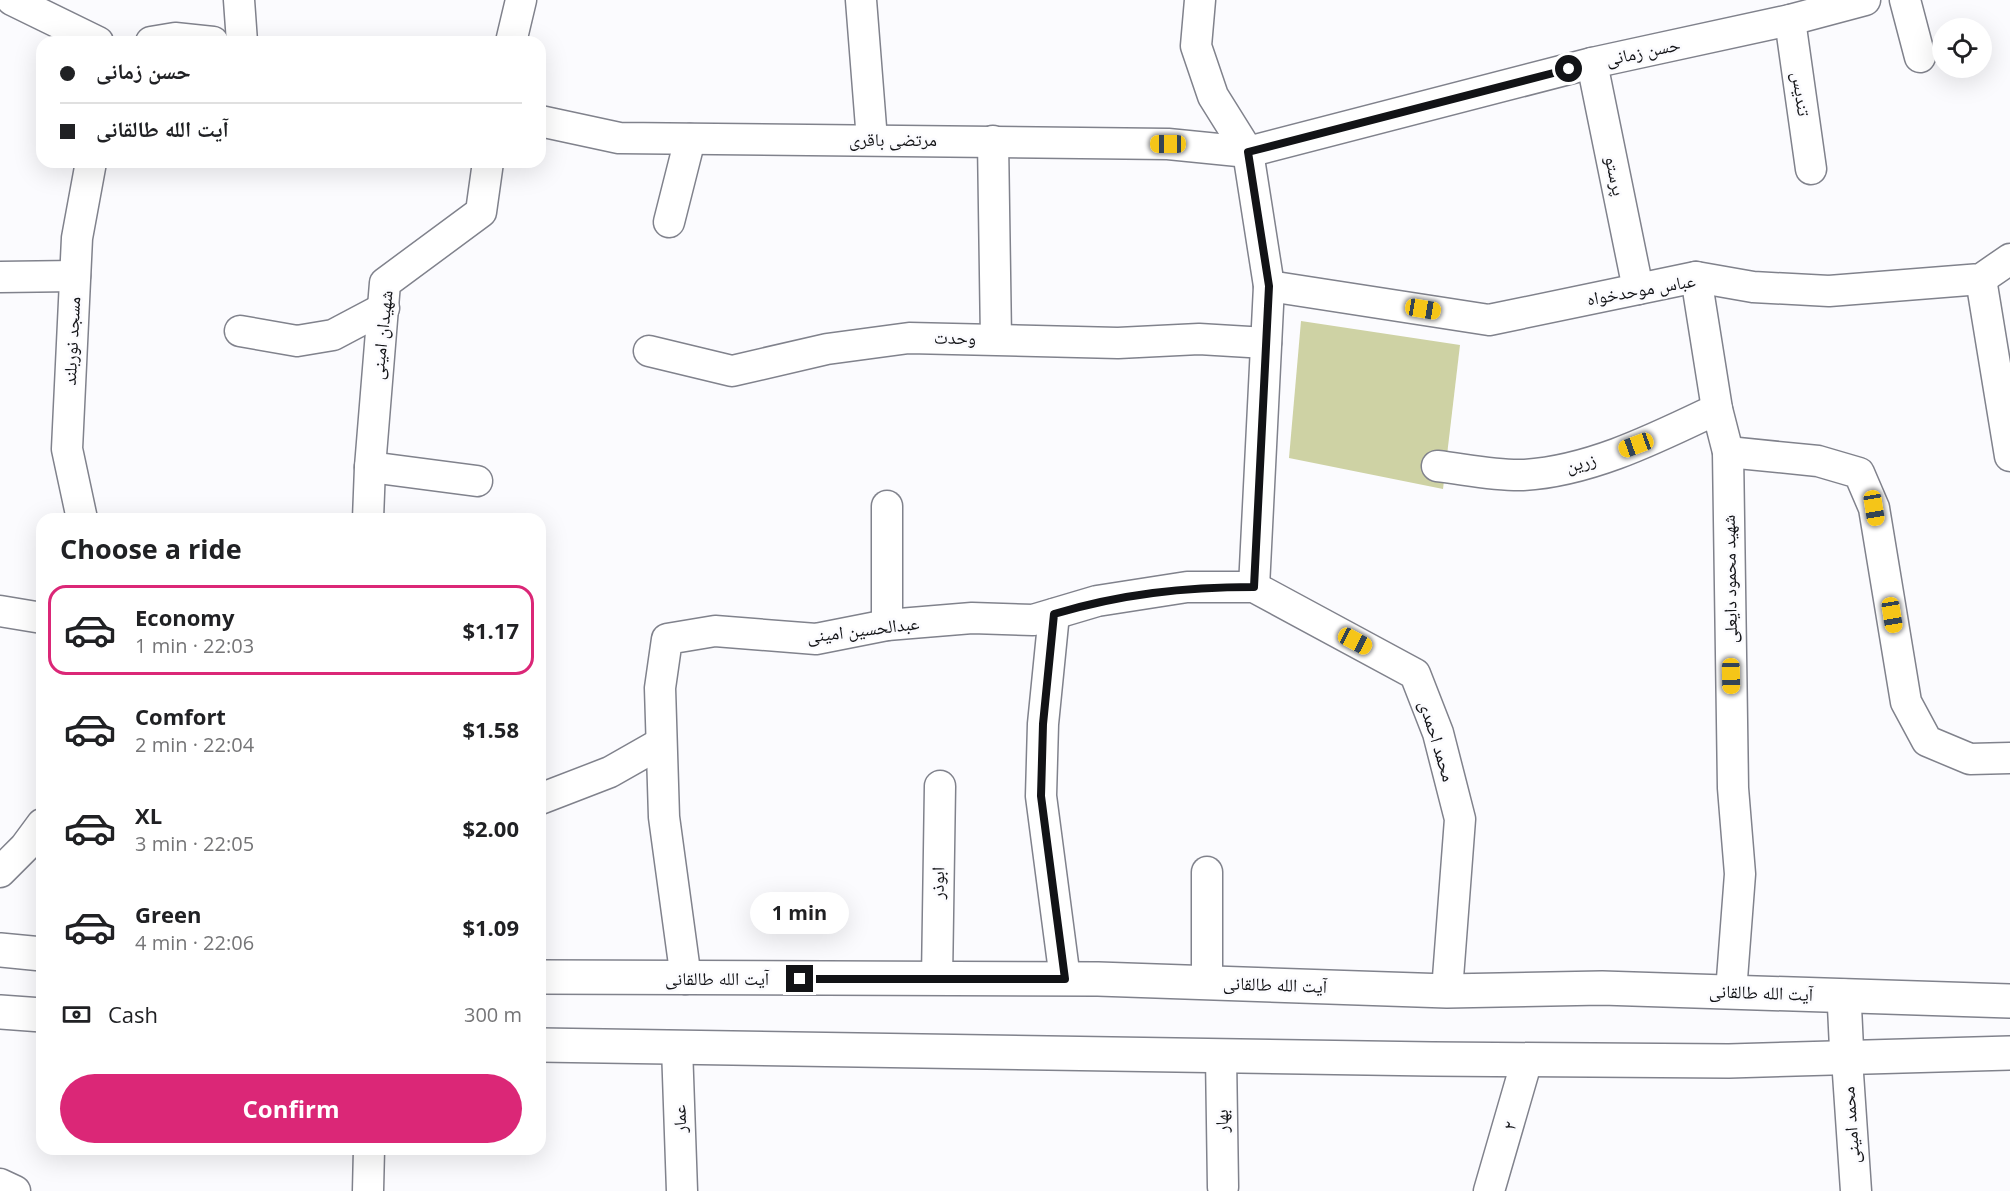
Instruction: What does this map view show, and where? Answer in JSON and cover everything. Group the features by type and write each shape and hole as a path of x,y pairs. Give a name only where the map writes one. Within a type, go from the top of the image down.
{"main road":[{"path":"0,950 36,953"},
{"name":"آیت الله طالقانی","path":"546,976 686,979 1065,979 1447,991 1602,988 2010,1001"},
{"path":"1844,996 1847,1059"},
{"path":"0,1012 36,1015"},
{"path":"546,1045 1527,1060 1847,1059 2010,1053"}],"street":[{"path":"12,0 86,36"},
{"path":"239,0 242,36"},
{"path":"512,36 521,0"},
{"path":"861,0 872,140"},
{"path":"1200,0 1196,46 1213,96 1248,152 1269,286 1254,587"},
{"name":"حسن زمانی","path":"1248,152 1775,15 1865,0"},
{"path":"1905,0 1920,57"},
{"name":"تندیس","path":"1775,15 1811,169"},
{"name":"پرستو","path":"1592,63 1638,289"},
{"name":"مرتضی باقری","path":"546,122 619,138 1168,144 1248,152"},
{"path":"669,222 690,139"},
{"path":"993,141 996,339"},
{"name":"مسجد نوربلند","path":"81,513 67,449 77,238 90,168"},
{"name":"شهیدان امینی","path":"368,513 385,282 481,212 487,168"},
{"path":"2010,259 1981,279 2010,456"},
{"path":"0,278 75,276"},
{"name":"عباس موحدخواه","path":"1269,286 1490,320 1696,277 1753,287 1829,291 1981,279"},
{"name":"شهید محمود دایعلی","path":"1696,277 1717,409 1728,452 1733,788 1740,874 1731,992"},
{"path":"240,331 297,341 333,335 384,308"},
{"name":"وحدت","path":"649,351 732,371 827,348 909,338 1118,343 1199,339 1266,343"},
{"name":"زرین","path":"1437,466 1522,475 1581,465 1655,438 1717,409"},
{"path":"1728,452 1818,461 1859,473 1874,508 1906,702 1927,741 1970,759 2010,758"},
{"path":"370,467 477,481"},
{"path":"887,506 887,625"},
{"name":"عبدالحسین امینی","path":"686,979 664,817 660,688 667,639 715,631 816,639 887,625 972,618 1033,621 1097,601 1187,587 1254,587"},
{"name":"محمد احمدی","path":"1254,587 1415,674 1438,733 1460,819 1447,991"},
{"path":"0,611 36,617"},
{"path":"1054,614 1043,724 1041,796 1065,979"},
{"path":"546,797 610,772 661,743"},
{"name":"ابوذر","path":"937,979 940,786"},
{"path":"0,872 36,833"},
{"path":"1207,872 1207,983"},
{"name":"عمار","path":"677,1047 682,1191"},
{"name":"بهار","path":"1221,1056 1223,1187"},
{"name":"محمد امینی","path":"1847,1059 1856,1191"},
{"name":"۲","path":"1489,1191 1527,1060"},
{"path":"368,1191 369,1155"},
{"path":"0,1184 15,1191"}],"green space":[{"path":"1301,321 1460,345 1443,489 1289,458"}],"route":[{"path":"800,979 1065,979 1041,796 1043,724 1054,614 1097,601 1187,587 1254,587 1269,286 1248,152 1569,69"}]}
